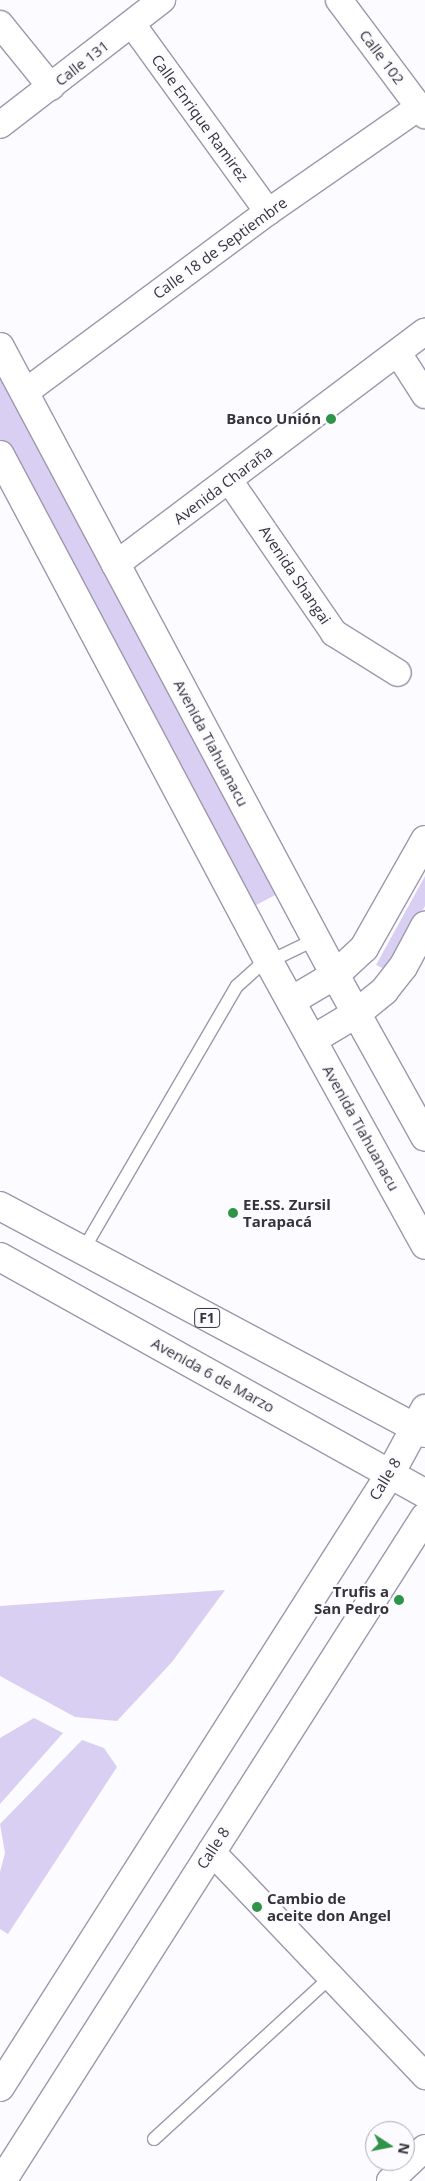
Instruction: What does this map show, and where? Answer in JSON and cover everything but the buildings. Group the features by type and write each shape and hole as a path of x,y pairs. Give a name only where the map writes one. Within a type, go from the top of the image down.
{"main road":[{"name":"Avenida Tiahuanacu","path":"0,347 316,939 425,1137"},
{"name":"Avenida Tiahuanacu","path":"0,455 269,962 425,1245"},
{"path":"291,1001 349,964 377,929 425,840"},
{"path":"312,1040 357,1013 384,991 403,967 425,926"},
{"name":"F1","path":"0,1206 82,1252 422,1423"},
{"name":"Avenida 6 de Marzo","path":"0,1257 425,1494"},
{"name":"Calle 8","path":"0,2087 422,1423"},
{"name":"Calle 8","path":"6,2179 211,1851 425,1517"}],"street":[{"name":"Calle 131","path":"0,125 162,0"},
{"name":"Calle 102","path":"339,0 422,111"},
{"path":"0,24 51,86"},
{"name":"Calle Enrique Ramirez","path":"132,24 268,212"},
{"name":"Calle 18 de Septiembre","path":"24,394 268,212 422,111"},
{"name":"Avenida Charaña","path":"115,565 425,331"},
{"path":"398,353 425,395"},
{"name":"Avenida Shangai","path":"230,480 334,633 398,673"},
{"path":"211,1851 332,1976 425,2076"},
{"path":"390,2181 425,2148"}],"lane":[{"path":"82,1252 237,986 258,967 316,939"},
{"path":"154,2139 332,1976"}],"shaded area":[{"path":"0,372 277,894 230,919 0,487"},
{"path":"425,876 425,906 389,971 376,965"},
{"path":"225,1590 172,1662 117,1721 75,1717 0,1676 0,1606"},
{"path":"34,1718 63,1733 0,1804 0,1738"},
{"path":"82,1740 104,1748 117,1767 8,1934 0,1929 0,1872 5,1853 0,1824"}],"place":[{"name":"Banco Unión","path":"331,419"},
{"name":"EE.SS. Zursil Tarapacá","path":"233,1213"},
{"name":"Trufis a San Pedro","path":"399,1600"},
{"name":"Cambio de aceite don Angel","path":"257,1907"}]}
